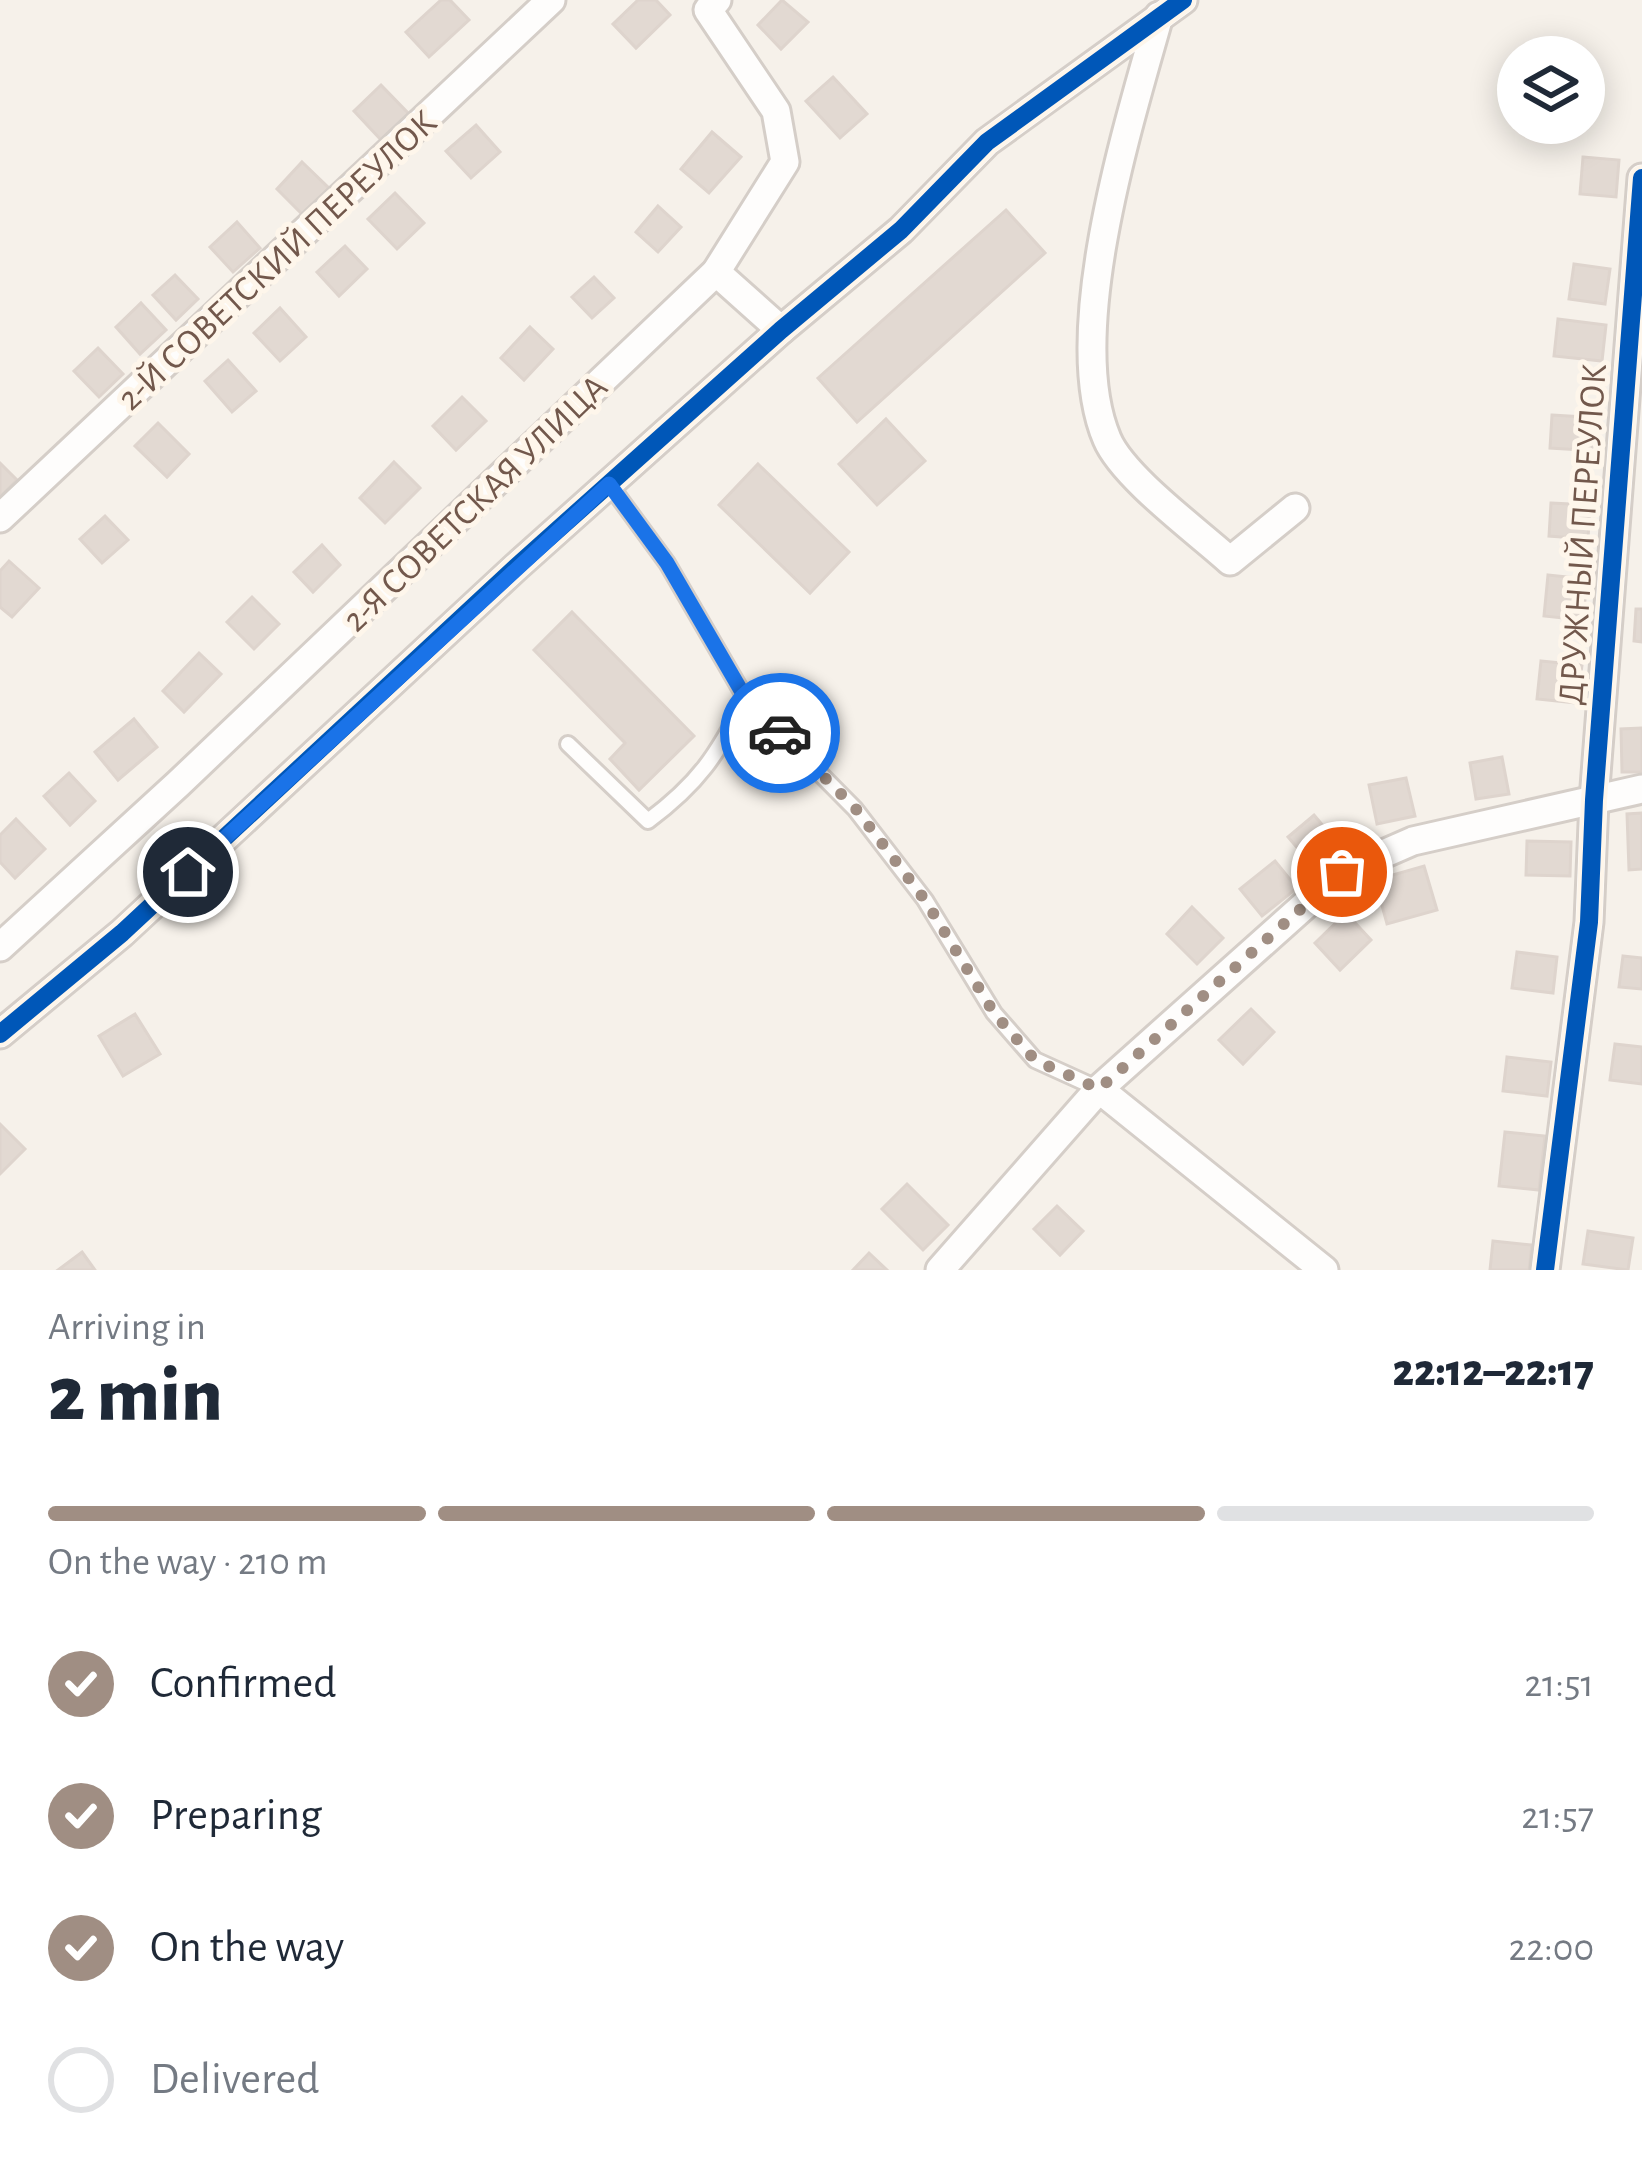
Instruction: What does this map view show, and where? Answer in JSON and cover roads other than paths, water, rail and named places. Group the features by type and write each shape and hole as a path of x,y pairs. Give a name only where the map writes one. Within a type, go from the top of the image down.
{"street":[{"name":"2-Й СОВЕТСКИЙ ПЕРЕУЛОК","path":"0,518 551,0"},
{"name":"2-Я СОВЕТСКАЯ УЛИЦА","path":"0,947 716,272 785,162 776,111 708,3"},
{"path":"0,1034 122,933 609,484 901,230 987,142 1171,8"},
{"path":"1171,8 1114,175 1089,355 1106,437 1122,463 1230,561 1295,508"},
{"name":"ДРУЖНЫЙ ПЕРЕУЛОК","path":"1545,1270 1589,922 1594,800 1642,178"},
{"path":"716,272 781,330"},
{"path":"940,1270 1099,1089 1342,872 1413,842 1642,789"},
{"path":"1099,1089 1322,1270"}],"lane":[{"path":"609,484 667,563 746,699 856,809 925,900 994,1013 1035,1060 1099,1089"},
{"path":"568,744 648,821 686,792 720,750 746,699"}]}
